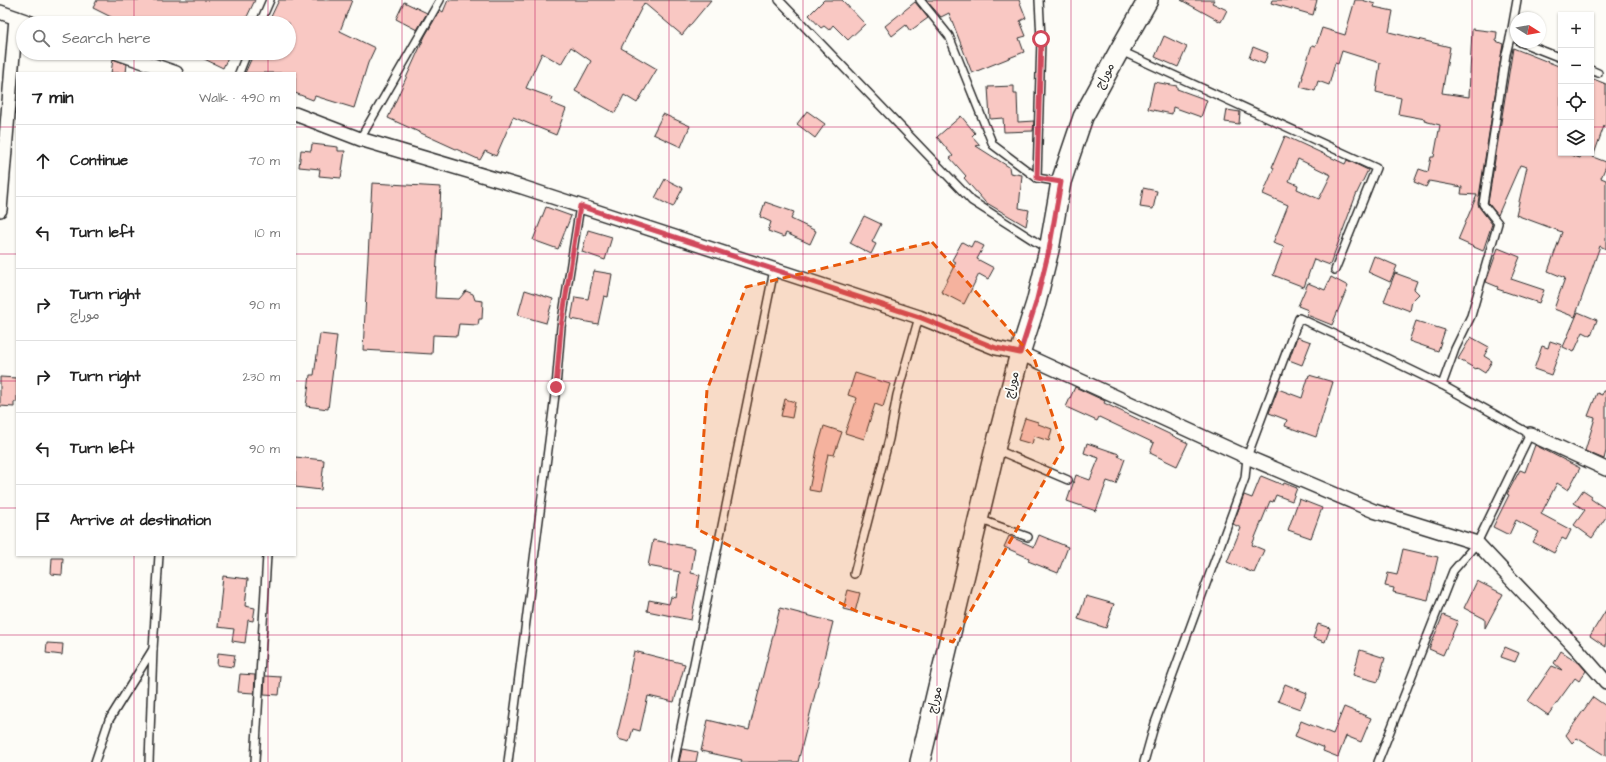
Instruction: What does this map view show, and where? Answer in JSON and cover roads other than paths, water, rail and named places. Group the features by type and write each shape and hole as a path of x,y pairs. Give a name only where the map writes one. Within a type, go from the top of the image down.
{"main road":[{"name":"موراج","path":"920,762 995,449 1020,353 1036,303 1049,250 1061,182 1083,117 1148,0"}],"street":[{"path":"0,12 16,18 0,210"},
{"path":"138,60 173,72"},
{"path":"296,114 360,139 580,206 919,317 996,348 1020,353 1247,457 1374,511 1477,543 1579,651 1606,682"},
{"path":"1530,434 1606,469"}],"lane":[{"path":"263,16 270,0"},
{"path":"360,139 440,0"},
{"path":"779,0 972,201 1049,250"},
{"path":"920,0 949,36 993,146 1037,178 1061,182"},
{"path":"1037,178 1041,39 1039,0"},
{"path":"1517,12 1518,0"},
{"path":"1442,386 1455,349 1471,316 1498,223 1483,204 1506,54 1510,45"},
{"path":"1535,48 1558,57"},
{"path":"1119,50 1376,168 1335,270"},
{"path":"239,72 244,60"},
{"path":"1594,71 1598,73"},
{"path":"508,762 556,387 561,327 580,206"},
{"path":"674,762 774,270"},
{"path":"854,574 889,439 897,395 919,317"},
{"path":"1144,762 1155,723 1245,478 1247,457 1299,318 1376,353 1442,386 1530,434 1477,543 1453,571 1378,762"},
{"path":"995,449 1068,480"},
{"path":"979,519 1028,537"},
{"path":"149,762 153,649 159,556"},
{"path":"255,762 267,556"},
{"path":"95,762 109,720 153,649"}]}
